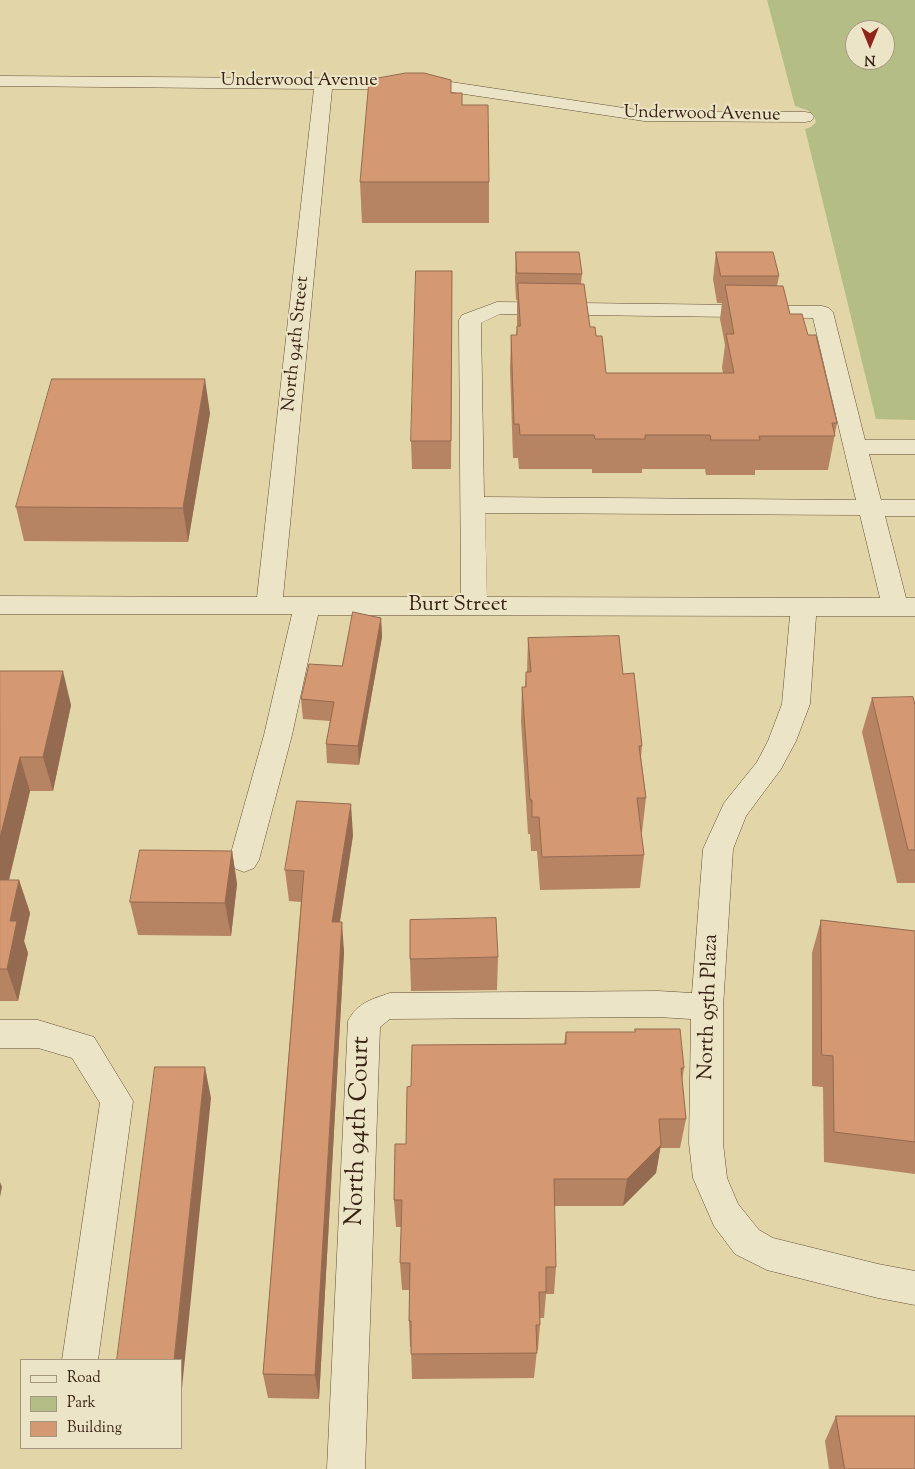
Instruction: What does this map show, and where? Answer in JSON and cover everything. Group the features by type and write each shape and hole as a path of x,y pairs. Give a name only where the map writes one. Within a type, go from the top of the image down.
{"street":[{"name":"Underwood Avenue","path":"0,81 324,82 444,85 601,111 644,116 805,117"},
{"name":"North 94th Street","path":"268,606 324,82"},
{"path":"474,606 470,320 497,308 822,312 870,508 905,607"},
{"path":"855,447 915,447"},
{"path":"473,505 915,508"},
{"name":"Burt Street","path":"0,605 905,607"},
{"path":"244,860 278,735 307,606"},
{"name":"North 95th Plaza","path":"804,607 796,704 782,741 767,769 734,811 718,849 707,1007 706,1143 710,1178 726,1215 747,1242 767,1253 878,1281 915,1288"},
{"name":"North 94th Court","path":"346,1469 364,1021 376,1011 390,1006 658,1004 707,1007"},
{"path":"0,1034 38,1034 83,1047 117,1101 80,1359"}],"green space":[{"path":"767,0 915,0 915,420 876,419 805,129 811,127 816,122 814,115 807,110 795,106"}],"building":[{"path":"406,73 424,73 451,80 451,93 462,93 462,105 488,105 489,182 360,182 369,80"},
{"path":"516,252 579,252 582,274 517,273"},
{"path":"716,252 773,252 779,276 721,276"},
{"path":"416,271 452,271 451,441 411,441"},
{"path":"518,283 584,284 590,327 595,327 596,336 602,336 606,373 734,373 726,334 734,334 725,285 783,286 790,314 802,314 808,335 816,335 837,423 832,423 835,436 759,436 760,440 711,440 710,435 645,435 645,439 595,439 594,435 520,435 519,424 514,424 511,335 517,335 517,326 520,326"},
{"path":"52,379 205,379 183,508 16,507"},
{"path":"353,612 381,618 358,746 326,744 334,702 301,699 309,664 342,666"},
{"path":"619,636 623,674 634,673 642,746 639,746 646,798 637,798 644,855 542,857 539,817 532,817 532,800 530,800 522,687 526,687 526,672 531,672 528,638"},
{"path":"0,671 63,671 43,757 20,757 0,838"},
{"path":"913,697 915,705 915,850 908,850 872,698"},
{"path":"297,801 351,804 332,922 342,922 315,1375 263,1374 304,871 285,870"},
{"path":"140,850 232,851 225,903 130,902"},
{"path":"0,880 19,880 10,921 17,921 7,969 0,969"},
{"path":"496,918 498,957 410,959 410,920"},
{"path":"821,920 915,931 915,1142 834,1132 833,1056 822,1055"},
{"path":"635,1029 680,1029 684,1068 681,1068 686,1119 659,1119 661,1145 627,1179 554,1179 556,1267 546,1267 546,1292 539,1292 540,1325 536,1325 537,1353 411,1354 411,1321 409,1321 410,1263 400,1263 402,1200 394,1200 395,1144 406,1144 407,1087 411,1086 412,1045 566,1044 566,1032 635,1032"},
{"path":"155,1067 205,1067 174,1359 117,1359"},
{"path":"836,1416 915,1416 915,1469 845,1469"}]}
